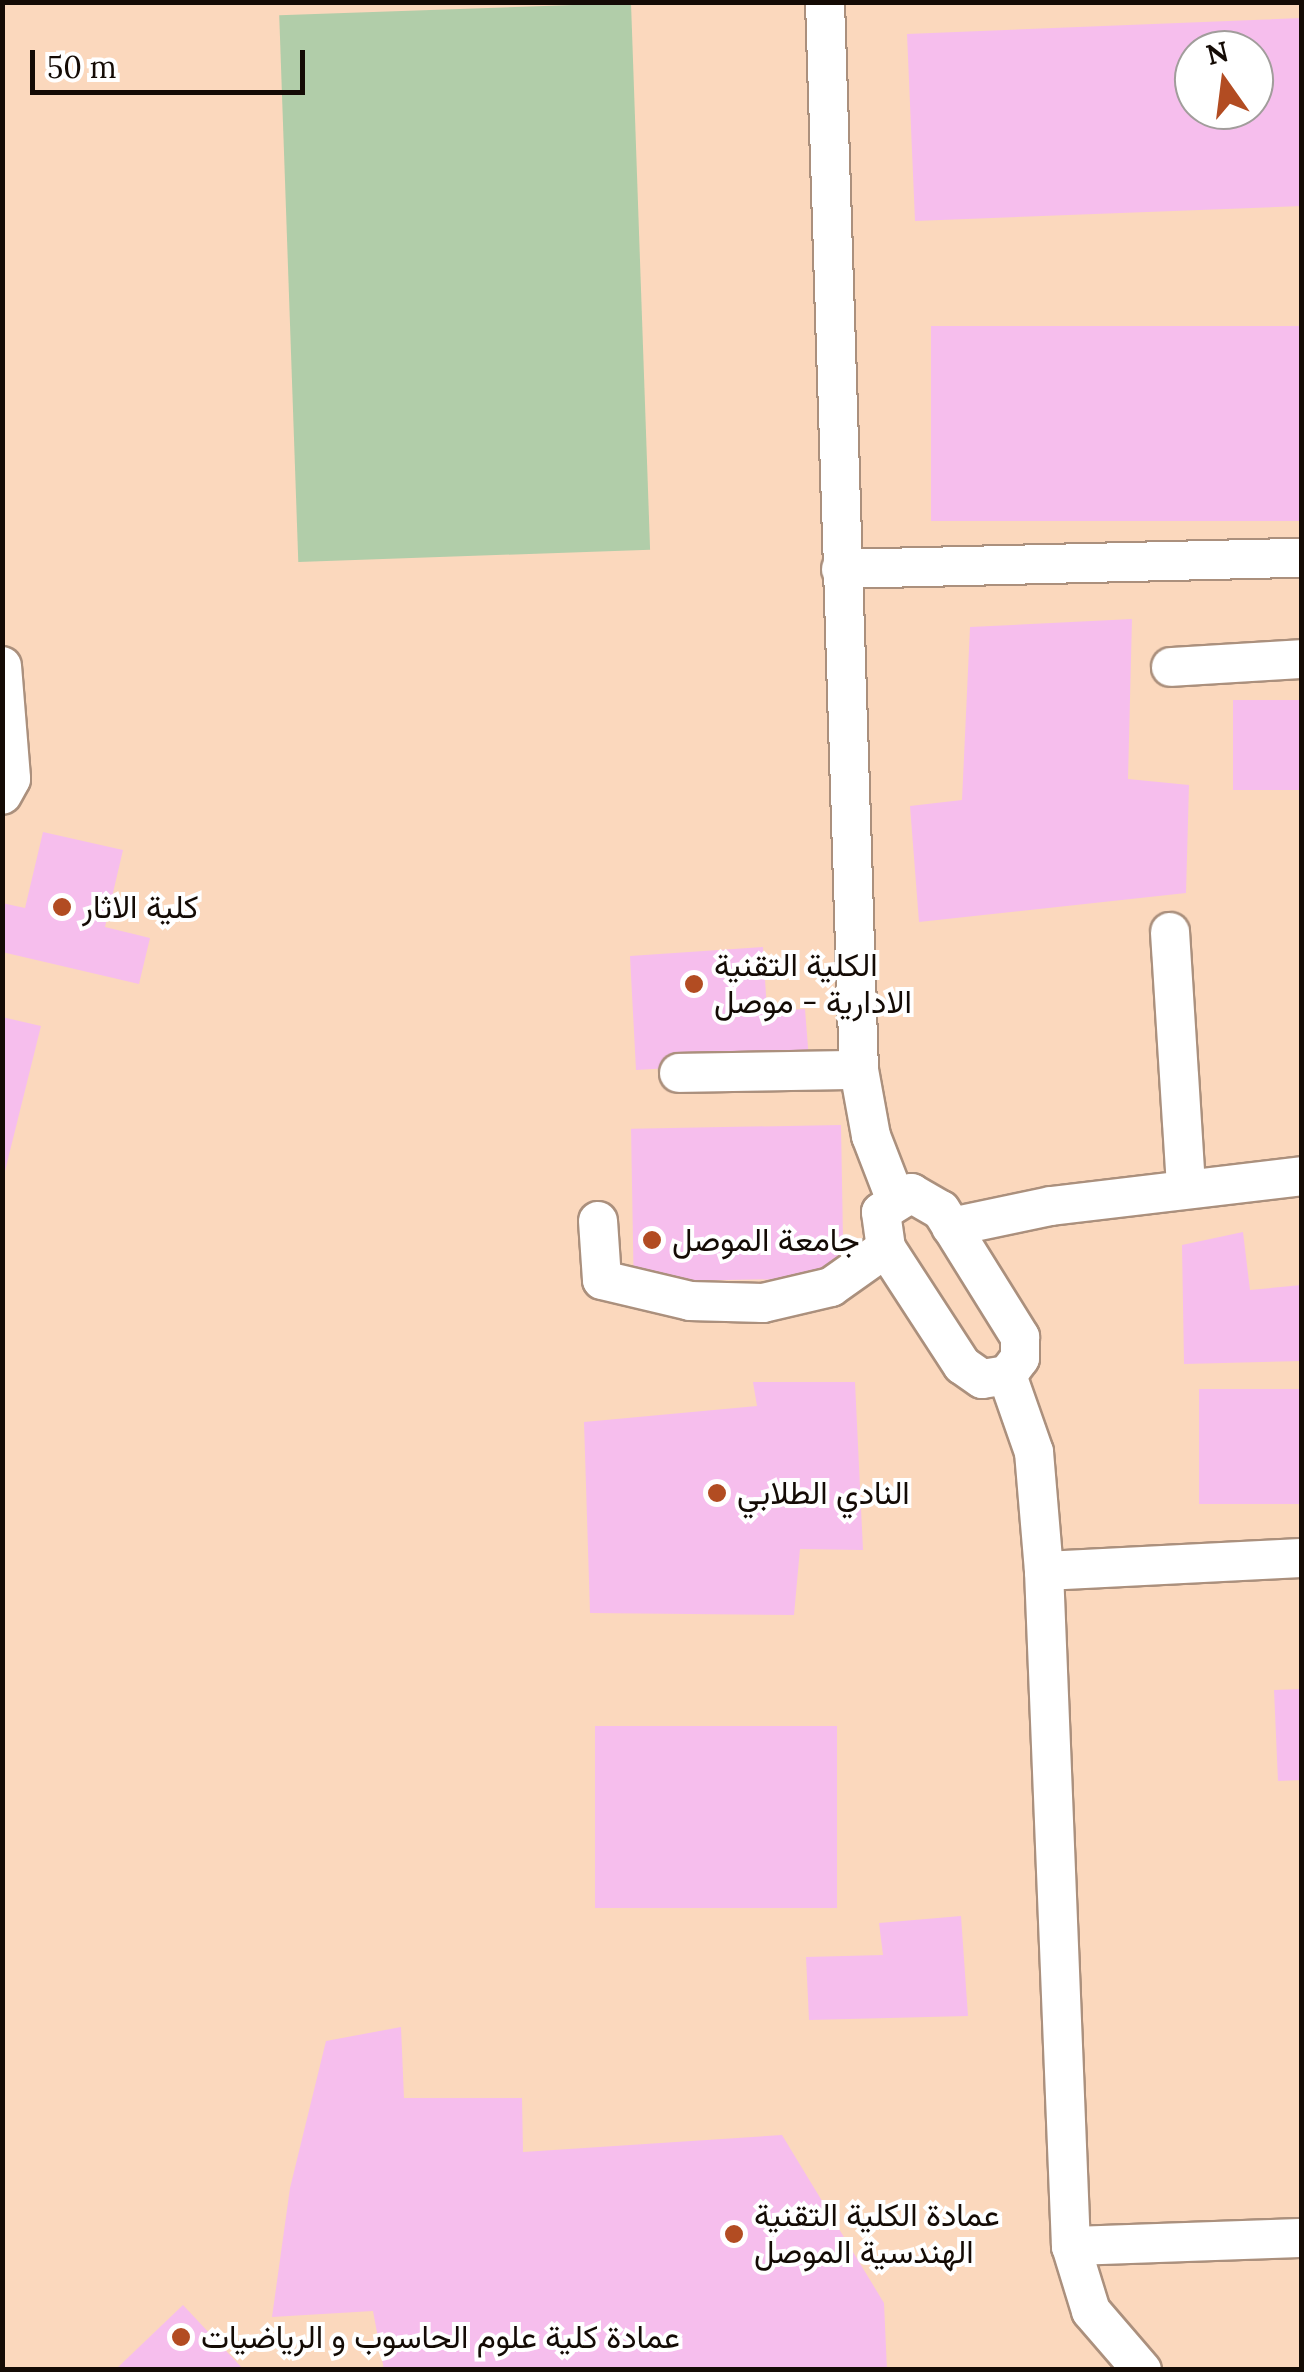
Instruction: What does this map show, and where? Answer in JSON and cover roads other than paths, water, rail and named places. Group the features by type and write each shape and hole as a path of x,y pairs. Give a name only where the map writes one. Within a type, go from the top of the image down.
{"lane":[{"path":"825,2 859,1070 870,1136 895,1198"},
{"path":"841,569 1302,558"},
{"path":"1170,668 1302,659"},
{"path":"2,666 11,779 2,794"},
{"path":"1170,932 1186,1187"},
{"path":"679,1073 859,1070"},
{"path":"952,1227 1186,1187 1302,1176"},
{"path":"895,1198 929,1198 952,1227 1020,1337 1020,1358 1007,1375 971,1374 886,1248 881,1212 895,1198"},
{"path":"598,1222 602,1280 690,1301 762,1303 831,1287 886,1248"},
{"path":"1007,1375 1034,1452 1044,1571 1071,2246 1091,2311 1142,2370"},
{"path":"1044,1571 1302,1558"},
{"path":"1071,2246 1302,2238"}],"place":[{"name":"كلية الاثار","path":"62,907"},
{"name":"الكلية التقنية الادارية - موصل","path":"694,984"},
{"name":"جامعة الموصل","path":"652,1240"},
{"name":"النادي الطلابي","path":"717,1493"},
{"name":"عمادة الكلية التقنية الهندسية الموصل","path":"734,2234"},
{"name":"عمادة كلية علوم الحاسوب و الرياضيات","path":"181,2337"}]}
